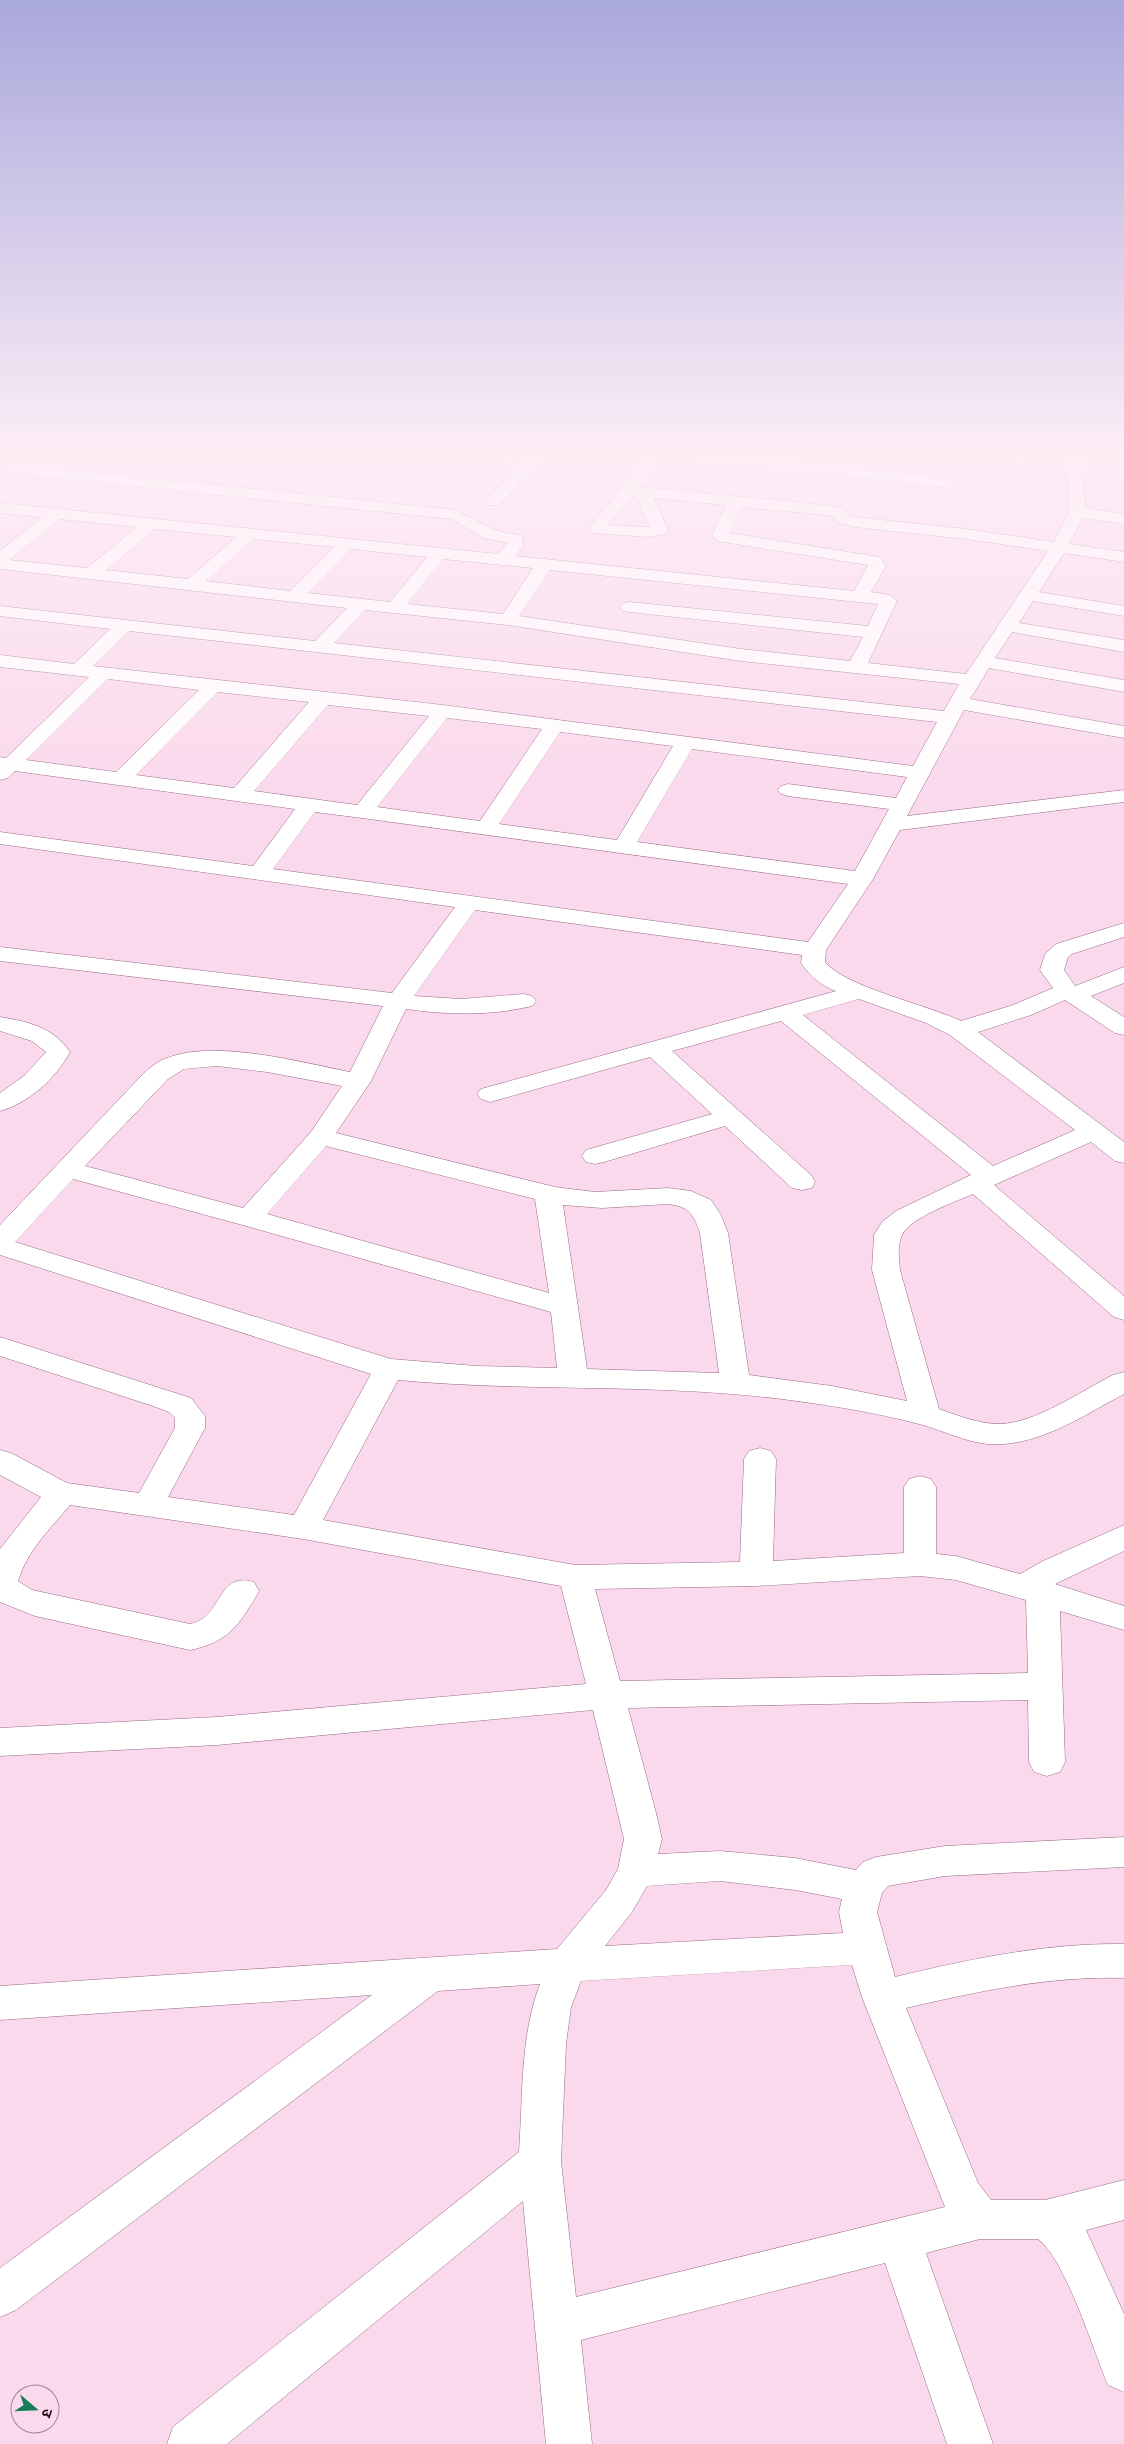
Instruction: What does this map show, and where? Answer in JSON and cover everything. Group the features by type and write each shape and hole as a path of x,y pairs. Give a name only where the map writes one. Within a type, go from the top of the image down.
{"street":[{"path":"19,566 508,620 615,636 734,674 954,710 1124,732"},
{"path":"91,574 101,566"},
{"path":"192,585 213,566"},
{"path":"295,596 325,566"},
{"path":"394,608 428,566"},
{"path":"508,620 543,566"},
{"path":"555,566 860,596 888,601 857,667"},
{"path":"860,596 875,566"},
{"path":"1053,566 1028,595 972,680 862,879 814,950 813,963 821,973 833,982 927,1015 959,1030 1124,1155"},
{"path":"589,677 615,636 644,575"},
{"path":"1028,595 1124,611"},
{"path":"320,647 360,604"},
{"path":"629,607 872,632"},
{"path":"0,611 589,677 734,674 857,667 972,680"},
{"path":"79,669 125,625"},
{"path":"1008,626 1124,646"},
{"path":"0,661 322,699 442,711 921,773"},
{"path":"984,662 1124,686"},
{"path":"4,767 104,673"},
{"path":"122,779 213,686"},
{"path":"239,795 322,699"},
{"path":"362,812 442,711"},
{"path":"486,828 554,725"},
{"path":"623,847 685,742"},
{"path":"4,767 122,779 862,879"},
{"path":"788,790 904,805"},
{"path":"893,824 1124,796"},
{"path":"259,872 310,804"},
{"path":"0,838 259,872 814,950"},
{"path":"249,1218 320,1137 358,1081 398,1001 470,902"},
{"path":"1124,930 1076,944 1058,954 1052,970 1055,977 1070,993 1124,1028"},
{"path":"0,954 452,1008 499,1006 524,1001"},
{"path":"959,1030 1124,974"},
{"path":"490,1094 859,992"},
{"path":"784,1012 983,1180 1124,1311"},
{"path":"0,1024 28,1030 44,1038 58,1052 55,1061 18,1093 0,1103"},
{"path":"654,1048 802,1182"},
{"path":"358,1081 211,1058 178,1062 167,1067 153,1078 1,1239 389,1369 454,1375 735,1384 813,1392 926,1415 978,1431 999,1434 1022,1432 1124,1382"},
{"path":"595,1156 730,1117"},
{"path":"926,1415 886,1270 884,1246 889,1229 907,1215 1094,1131"},
{"path":"320,1137 548,1194 578,1199 604,1200 680,1197 700,1205 706,1212 714,1233 735,1384"},
{"path":"68,1170 249,1218 565,1307"},
{"path":"548,1194 565,1307 573,1379"},
{"path":"0,1346 180,1405 190,1416 190,1428 148,1505"},
{"path":"303,1528 339,1458 389,1369"},
{"path":"756,1574 760,1458"},
{"path":"0,1461 62,1493 303,1528 575,1577 756,1574 920,1564 956,1568 1124,1618"},
{"path":"920,1488 920,1564"},
{"path":"62,1493 10,1559 3,1572 1,1583 6,1591 35,1604 190,1637 203,1636 213,1630 242,1591"},
{"path":"1034,1590 1055,1569 1124,1537"},
{"path":"569,2444 540,2161 546,2044 551,2007 567,1964 619,1900 636,1871 642,1839 608,1695 575,1577"},
{"path":"1034,1590 1044,1686 1047,1762"},
{"path":"0,1742 217,1731 608,1695 1044,1686"},
{"path":"980,2219 962,2196 882,1997 866,1948 858,1912 864,1887 876,1873 906,1866 945,1861 1124,1852"},
{"path":"636,1871 720,1866 795,1874 864,1887"},
{"path":"0,2003 429,1975 567,1964 866,1948"},
{"path":"882,1997 999,1969 1056,1962 1124,1961"},
{"path":"0,2295 429,1975"},
{"path":"190,2444 540,2161"},
{"path":"556,2324 980,2219 996,2222 1030,2219 1045,2220 1124,2200"},
{"path":"1045,2220 1056,2226 1072,2247 1124,2369"},
{"path":"899,2239 970,2444"}]}
